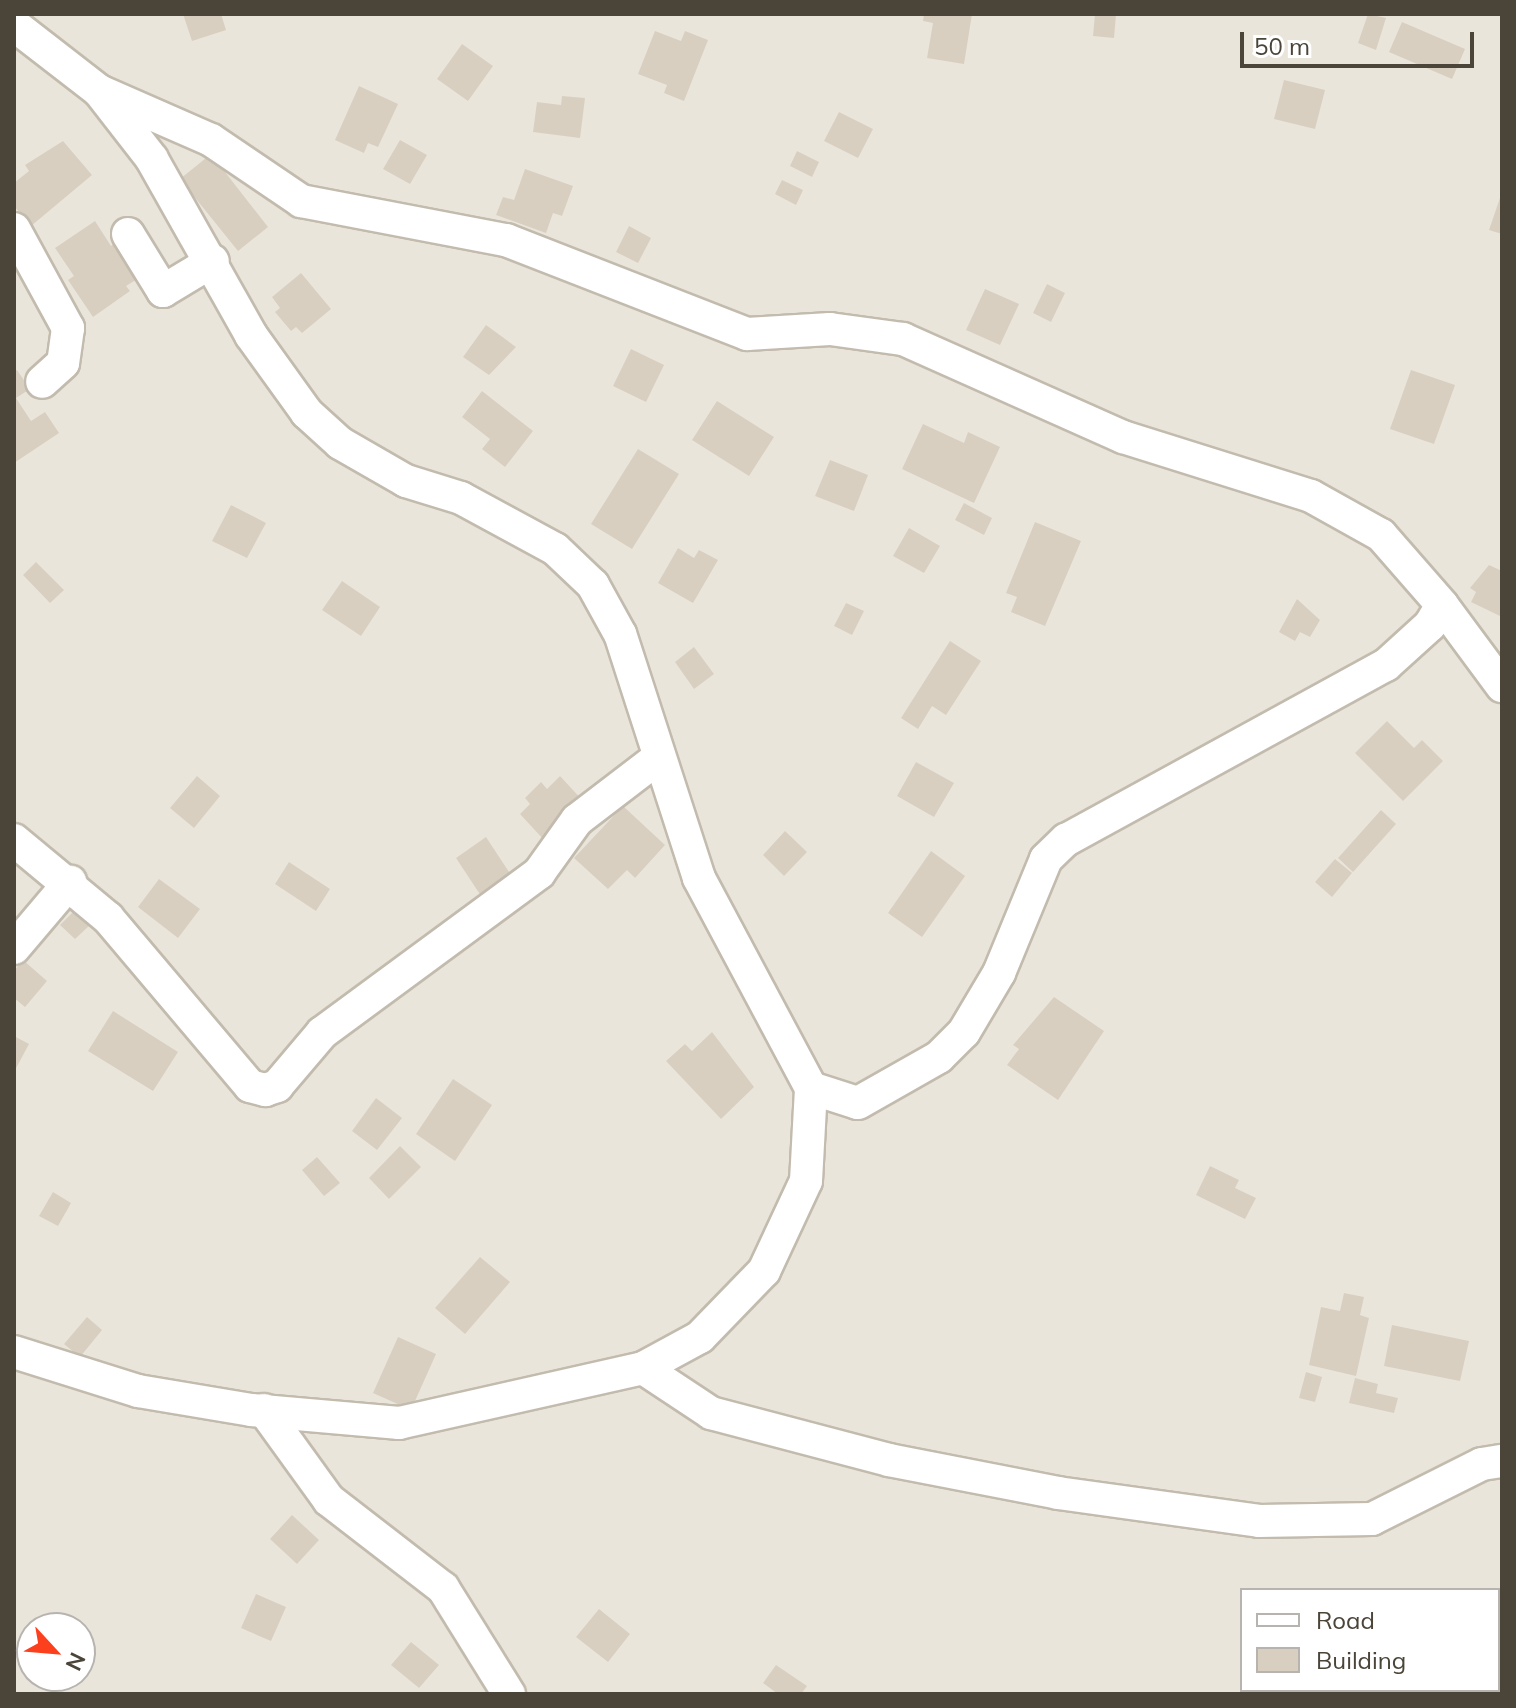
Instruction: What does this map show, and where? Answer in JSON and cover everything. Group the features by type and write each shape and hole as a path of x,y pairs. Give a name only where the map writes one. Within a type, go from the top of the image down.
{"street":[{"path":"14,25 99,91 211,140 301,201 506,240 747,334 830,329 903,339 1123,437 1311,496 1381,535 1442,605 1502,686"},
{"path":"14,1352 138,1391 264,1410 399,1423 643,1368 700,1337 764,1271 806,1181 811,1088 699,878 620,634 593,585 555,549 461,498 406,481 340,443 307,413 272,369 152,159 99,91"},
{"path":"14,229 68,328 63,363 42,382"},
{"path":"128,234 163,291 213,261"},
{"path":"811,1088 858,1103 939,1057 964,1032 999,973 1046,859 1066,840 1386,665 1430,625 1442,605"},
{"path":"14,840 70,882 108,918 250,1086 265,1090 277,1086 322,1033 539,873 577,820 658,758"},
{"path":"14,948 70,882"},
{"path":"643,1368 711,1413 889,1460 1058,1493 1259,1521 1372,1519 1482,1464 1502,1461"},
{"path":"264,1410 329,1500 443,1588 509,1694"}],"shaded area":[{"path":"14,14 1502,14 1502,1694 14,1694"}],"building":[{"path":"183,14 221,14 226,30 192,41"},
{"path":"924,14 972,14 964,64 927,58 933,23 923,21"},
{"path":"1095,14 1116,14 1114,38 1093,36"},
{"path":"1368,14 1386,18 1376,50 1358,43"},
{"path":"1402,22 1465,49 1452,79 1389,52"},
{"path":"655,31 681,41 685,31 708,40 684,101 664,93 667,85 638,74"},
{"path":"462,44 493,66 468,101 437,79"},
{"path":"1284,80 1325,90 1315,129 1274,119"},
{"path":"359,86 398,104 378,147 368,143 364,153 335,140"},
{"path":"562,96 585,98 580,138 533,132 537,102 561,105"},
{"path":"839,112 873,129 858,158 824,141"},
{"path":"400,140 427,155 410,184 383,169"},
{"path":"63,141 92,175 31,226 14,206 14,183 29,171 25,165"},
{"path":"797,151 819,162 812,177 790,166"},
{"path":"211,154 268,227 238,251 180,179"},
{"path":"525,169 573,186 562,216 553,213 546,233 496,215 503,197 514,200"},
{"path":"782,180 803,190 796,205 775,194"},
{"path":"1502,192 1502,234 1489,230"},
{"path":"95,221 111,246 118,241 142,276 126,286 130,291 93,317 68,280 74,276 55,248"},
{"path":"629,226 651,238 638,263 616,252"},
{"path":"301,273 331,309 302,333 296,327 291,331 275,312 280,308 272,297"},
{"path":"1047,284 1065,293 1051,322 1033,313"},
{"path":"985,289 1019,304 1000,345 966,330"},
{"path":"486,325 516,347 489,375 463,357"},
{"path":"631,349 664,365 646,402 613,386"},
{"path":"17,370 30,389 16,398 31,421 45,412 59,433 14,463 14,372"},
{"path":"1411,370 1455,385 1434,444 1390,429"},
{"path":"482,391 533,431 505,467 482,449 490,439 462,417"},
{"path":"717,401 774,437 749,476 692,440"},
{"path":"923,424 964,443 968,432 1000,447 974,503 902,469"},
{"path":"638,449 679,474 632,549 591,524"},
{"path":"830,460 868,475 854,511 815,496"},
{"path":"964,503 992,518 984,535 955,520"},
{"path":"231,505 266,523 247,558 212,541"},
{"path":"1035,522 1081,541 1045,626 1011,612 1017,597 1006,593"},
{"path":"909,528 940,546 924,573 893,556"},
{"path":"678,548 694,558 699,550 718,560 693,603 658,583"},
{"path":"36,562 64,590 50,603 23,575"},
{"path":"1489,565 1502,571 1502,617 1471,602 1476,592 1470,588"},
{"path":"342,581 380,607 361,636 322,610"},
{"path":"1297,599 1320,620 1310,637 1300,632 1295,641 1279,632"},
{"path":"846,603 864,611 852,635 834,626"},
{"path":"950,641 981,661 946,715 932,706 918,729 901,718"},
{"path":"694,647 714,674 694,689 675,662"},
{"path":"1387,721 1414,748 1422,740 1443,761 1403,801 1355,753"},
{"path":"916,762 954,783 934,817 897,796"},
{"path":"197,776 220,796 194,828 170,808"},
{"path":"560,776 584,802 544,840 520,814 530,804 525,798 541,782 547,789"},
{"path":"623,806 665,845 635,878 627,870 608,889 574,858"},
{"path":"1381,810 1396,824 1353,872 1338,858"},
{"path":"785,831 807,852 784,876 763,855"},
{"path":"486,837 515,881 485,902 456,858"},
{"path":"931,851 965,876 922,937 888,913"},
{"path":"1335,859 1352,873 1332,897 1315,882"},
{"path":"289,862 330,889 316,911 275,884"},
{"path":"159,879 200,909 178,938 138,907"},
{"path":"75,910 90,925 75,939 60,925"},
{"path":"23,960 47,981 25,1007 14,998 14,971"},
{"path":"1054,997 1104,1031 1058,1100 1007,1065 1019,1049 1013,1045"},
{"path":"113,1011 178,1052 153,1091 88,1051"},
{"path":"712,1032 754,1087 721,1119 666,1061 685,1044 692,1051"},
{"path":"14,1036 29,1044 14,1072"},
{"path":"453,1079 492,1105 455,1161 416,1134"},
{"path":"376,1098 402,1118 377,1150 352,1131"},
{"path":"400,1146 421,1167 389,1199 369,1178"},
{"path":"317,1157 340,1183 324,1196 302,1170"},
{"path":"1210,1166 1239,1180 1235,1188 1256,1198 1245,1219 1196,1195"},
{"path":"53,1192 71,1203 58,1226 39,1216"},
{"path":"480,1257 510,1282 465,1334 435,1308"},
{"path":"1344,1293 1364,1297 1360,1315 1369,1318 1356,1376 1309,1365 1321,1307 1340,1311"},
{"path":"87,1317 102,1330 80,1357 64,1344"},
{"path":"1392,1325 1469,1341 1460,1381 1384,1366"},
{"path":"398,1337 436,1354 411,1410 373,1393"},
{"path":"1306,1372 1322,1377 1315,1402 1299,1398"},
{"path":"1355,1378 1378,1384 1376,1393 1398,1398 1394,1413 1349,1403"},
{"path":"292,1515 319,1540 297,1564 270,1539"},
{"path":"256,1594 286,1607 271,1641 241,1628"},
{"path":"599,1609 630,1634 608,1662 576,1637"},
{"path":"411,1642 439,1665 419,1688 391,1665"},
{"path":"776,1665 807,1686 801,1694 778,1694 763,1683"}]}
